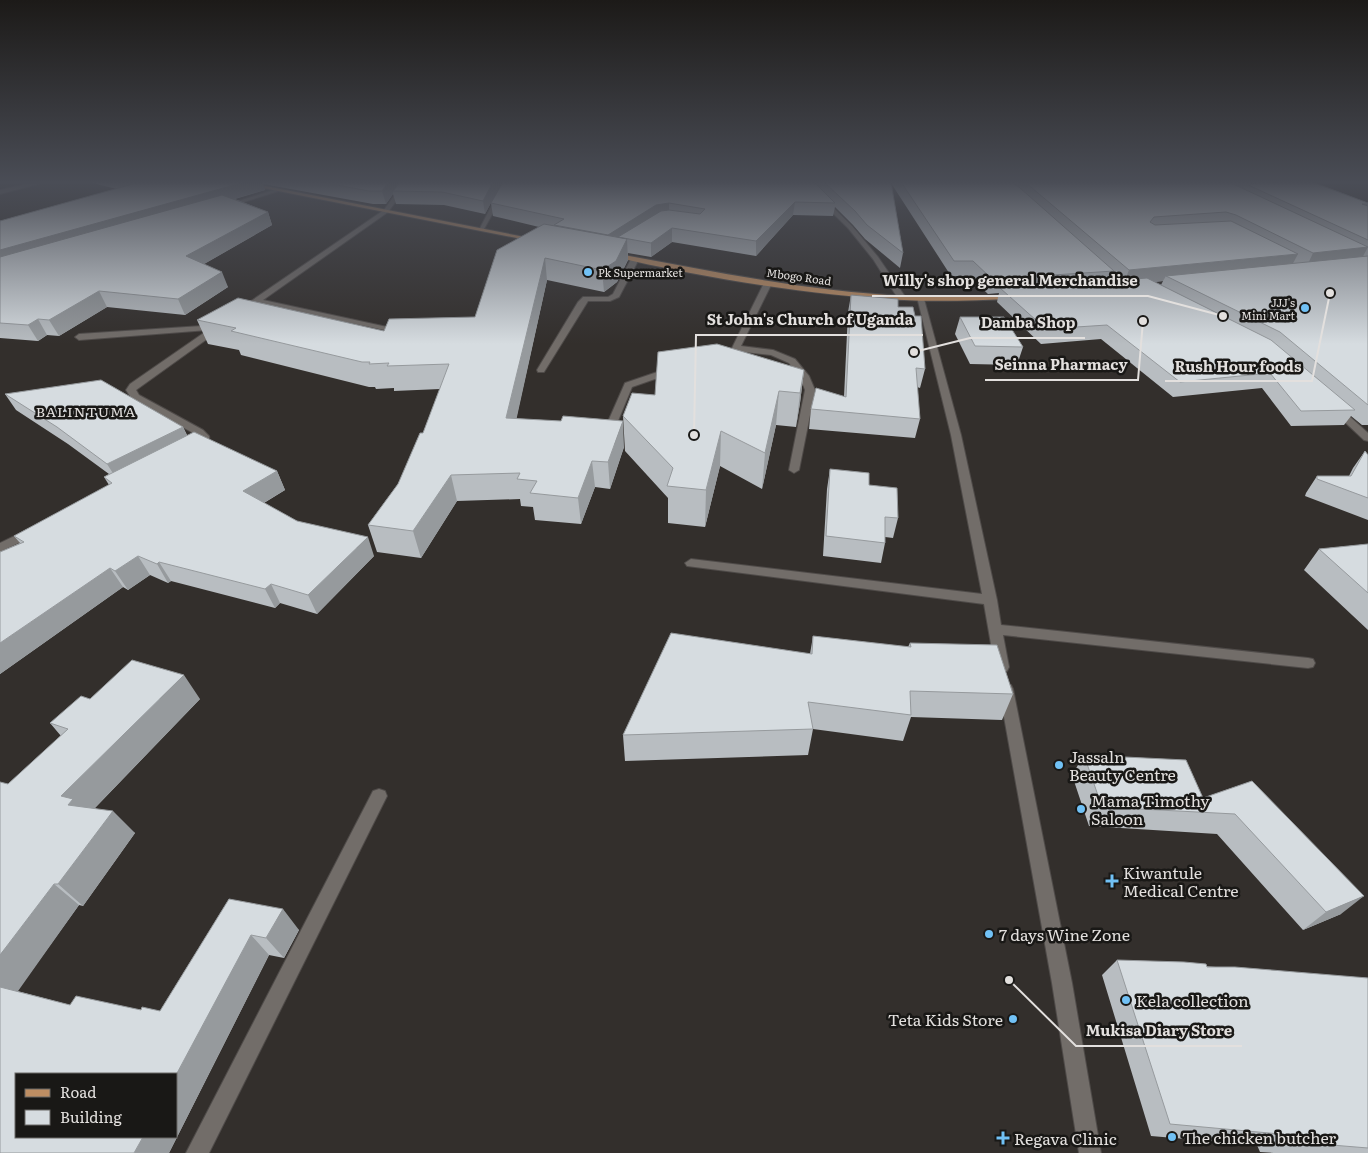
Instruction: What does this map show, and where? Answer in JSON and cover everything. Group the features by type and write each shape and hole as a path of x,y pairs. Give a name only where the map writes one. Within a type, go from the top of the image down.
{"main road":[{"path":"517,236 549,242"},
{"name":"Mbogo Road","path":"607,254 768,283 834,292 920,299 1028,296"}],"street":[{"path":"234,316 350,236"},
{"path":"857,236 876,258 902,298"},
{"path":"607,254 615,249"},
{"path":"541,370 580,304 586,299 610,299 616,295 636,259"},
{"path":"768,283 732,350 773,353 792,361 804,376 810,390 794,470"},
{"path":"920,299 940,364 990,600 1062,983 1090,1153"},
{"path":"256,301 410,334"},
{"path":"79,337 223,324 133,386 132,390 135,397 199,432 206,438 201,446 190,453"},
{"path":"608,433 628,385 682,366"},
{"path":"1325,400 1368,438"},
{"path":"0,548 42,526"},
{"path":"691,563 990,600"},
{"path":"995,628 1308,664"},
{"path":"197,1153 379,796"}],"building":[{"path":"0,236 51,236 0,250"},
{"path":"76,236 224,236 186,256 222,272 178,299 99,291 49,320 38,319 28,325 0,323 0,257"},
{"path":"523,236 609,236 627,239 616,261 602,270 545,258 506,418 561,421 563,416 623,421 608,462 592,461 578,498 530,493 537,481 517,479 520,473 451,475 413,531 368,525 398,484 420,433 423,433 449,364 387,366 389,363 369,364 370,362 362,362 231,331 236,328 197,320 238,298 384,331 389,319 475,317 497,250"},
{"path":"620,236 661,236 651,243 618,237"},
{"path":"722,236 761,236 756,241"},
{"path":"881,236 900,236 903,253"},
{"path":"937,236 1074,236 1114,271 992,279 973,261 954,261"},
{"path":"1089,236 1261,236 1298,254 1129,270"},
{"path":"1278,236 1344,236 1368,247 1313,253"},
{"path":"1359,236 1368,236 1368,240"},
{"path":"1368,256 1368,405 1280,332 1166,276"},
{"path":"1147,278 1271,340 1355,410 1301,411 1270,373 1180,382 1107,325 1046,329 1000,288 1038,287"},
{"path":"851,295 898,299 898,307 913,307 915,316 921,316 925,369 916,368 920,419 811,409 816,388 846,397"},
{"path":"960,317 1004,317 1023,347 975,346"},
{"path":"717,344 804,370 800,393 779,391 765,453 721,431 706,490 667,486 673,468 623,416 632,393 655,395 658,352"},
{"path":"101,380 183,427 107,464 57,427 5,394"},
{"path":"194,432 277,471 243,491 297,521 368,537 308,595 271,584 265,589 159,562 157,564 138,556 115,571 110,568 0,643 0,552 24,542 14,536 112,483 104,477"},
{"path":"1365,451 1368,455 1368,498 1317,479 1317,476 1351,476"},
{"path":"830,469 869,473 869,485 897,488 898,518 885,517 885,543 826,536"},
{"path":"1368,544 1368,593 1319,549"},
{"path":"671,633 812,654 813,636 911,647 910,643 997,645 1013,694 910,691 911,715 808,702 813,729 623,735"},
{"path":"132,660 184,675 61,796 73,799 68,805 113,811 58,884 54,884 0,955 0,782 8,784 68,729 50,723 81,696 90,699"},
{"path":"1084,755 1186,760 1203,798 1252,781 1364,896 1326,912 1235,814 1102,807"},
{"path":"229,899 283,909 266,938 251,935 177,1073 15,1073 15,1138 142,1138 134,1153 0,1153 0,987 70,1005 76,996 141,1010 142,1007 160,1011"},
{"path":"1117,960 1184,962 1206,964 1207,967 1235,967 1368,978 1368,1148 1283,1141 1280,1134 1170,1124"}],"place":[{"name":"Pk Supermarket","path":"588,272"},
{"name":"Rush Hour foods","path":"1330,293"},
{"name":"JJJ's Mini Mart","path":"1305,308"},
{"name":"Willy's shop general Merchandise","path":"1223,316"},
{"name":"Seinna Pharmacy","path":"1143,321"},
{"name":"Damba Shop","path":"914,352"},
{"name":"St John's Church of Uganda","path":"694,435"},
{"name":"Jassaln Beauty Centre","path":"1059,765"},
{"name":"Mama Timothy Saloon","path":"1081,809"},
{"name":"Kiwantule Medical Centre","path":"1112,881"},
{"name":"7 days Wine Zone","path":"989,934"},
{"name":"Mukisa Diary Store","path":"1009,980"},
{"name":"Kela collection","path":"1126,1000"},
{"name":"Teta Kids Store","path":"1013,1019"},
{"name":"The chicken butcher","path":"1172,1137"},
{"name":"Regava Clinic","path":"1003,1138"}],"district":[{"name":"BALINTUMA","path":"86,411"}]}
